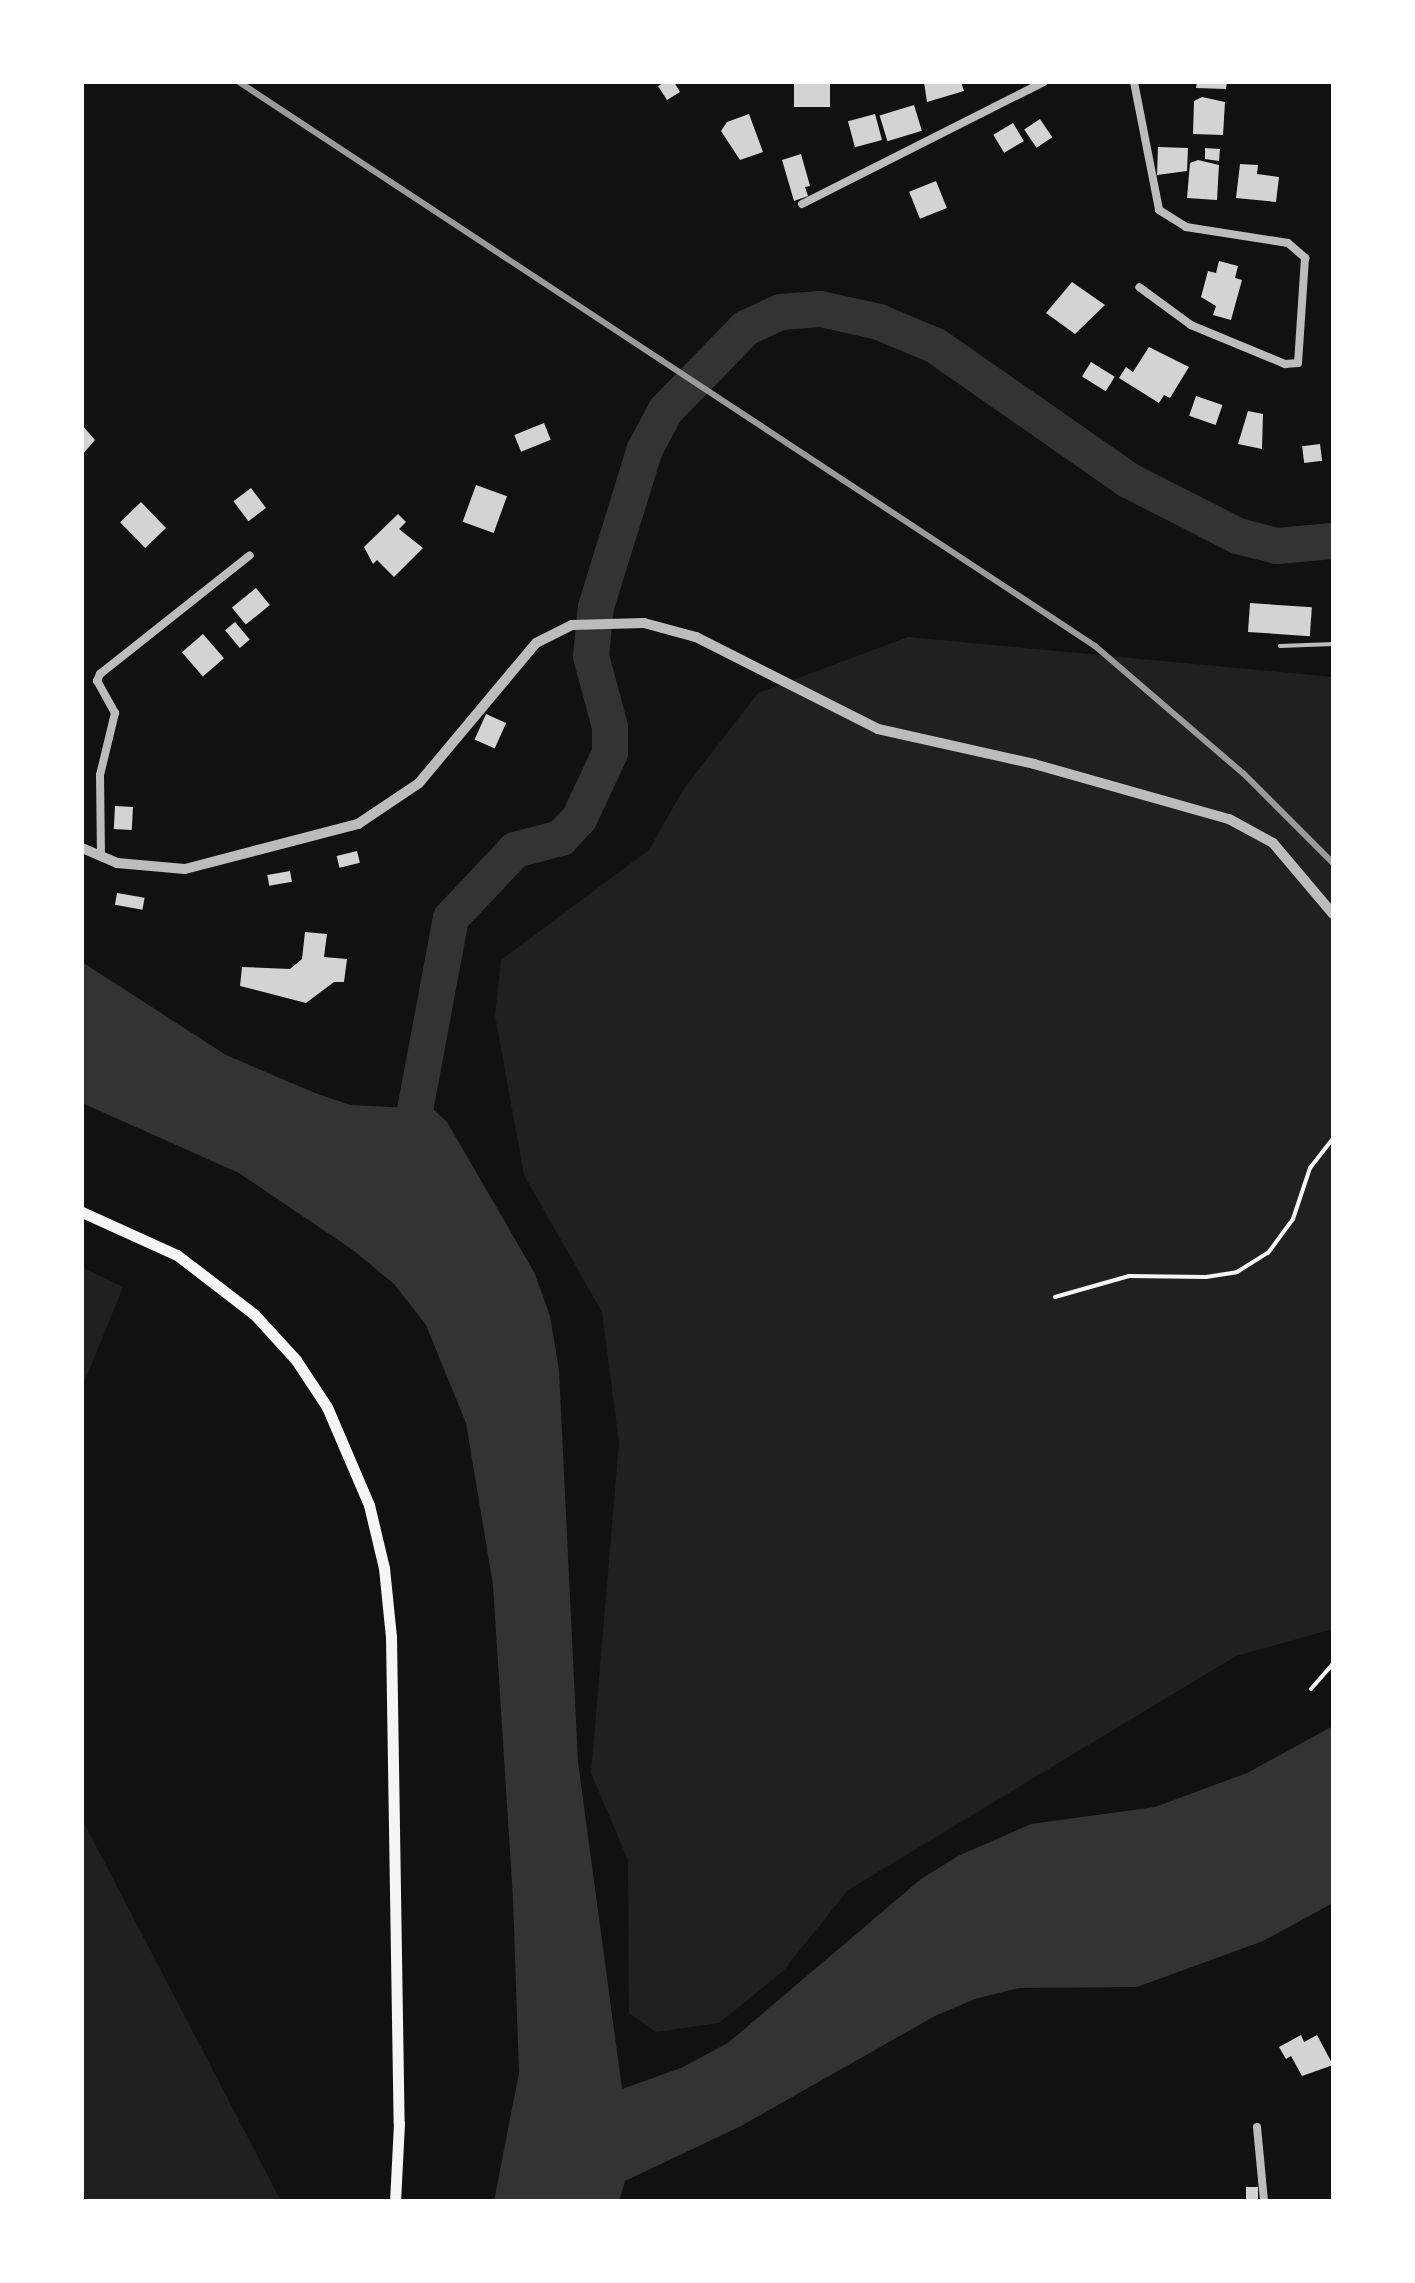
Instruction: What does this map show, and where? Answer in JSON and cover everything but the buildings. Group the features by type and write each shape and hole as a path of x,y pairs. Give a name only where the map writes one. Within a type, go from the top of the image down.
{"main road":[{"path":"82,1212 177,1255 260,1320 327,1407 369,1505 384,1568 391,1637 399,2123 395,2201"}],"street":[{"path":"802,204 1044,82"},
{"path":"1134,82 1159,210 1186,227 1288,243 1305,258 1298,363 1285,364 1191,325 1139,287"},
{"path":"101,856 100,775 115,713 97,681 100,674 250,555"},
{"path":"82,848 153,869 185,869 358,824 419,783 536,643 572,625 620,622 668,627 696,637 878,729 1034,764 1229,819 1273,843 1333,914"},
{"path":"1257,2127 1264,2201"}],"lane":[{"path":"1280,646 1333,644"}],"path":[{"path":"1055,1297 1129,1276 1206,1277 1237,1272 1268,1253 1293,1219 1310,1168 1333,1139"},
{"path":"1311,1689 1333,1664"}],"shaded area":[{"path":"908,637 1333,677 1333,1629 1236,1656 848,1890 783,1971 719,2023 656,2032 629,2013 628,1860 591,1773 619,1443 602,1312 524,1175 495,1015 501,960 649,850 683,790 758,693"},
{"path":"82,962 226,1055 315,1093 350,1105 433,1109 447,1122 534,1272 550,1316 559,1370 578,1762 622,2089 681,2068 728,2043 921,1879 958,1856 1031,1824 1155,1807 1247,1773 1333,1726 1333,1903 1263,1941 1137,1987 1019,1988 975,1999 935,2016 741,2126 625,2181 619,2201 494,2201 519,2073 513,1899 493,1585 466,1423 426,1325 394,1284 353,1250 239,1173 82,1103"},
{"path":"82,1267 123,1287 82,1388"},
{"path":"82,1821 85,1825 281,2201 82,2201"}],"waterway":[{"path":"407,1153 451,918 515,850 561,838 579,819 610,753 610,727 591,656 596,607 645,449 666,410 746,328 781,312 821,309 879,322 936,346 1128,480 1238,536 1277,546 1333,541"}],"railway":[{"path":"239,82 1095,646 1244,774 1333,863"}]}
